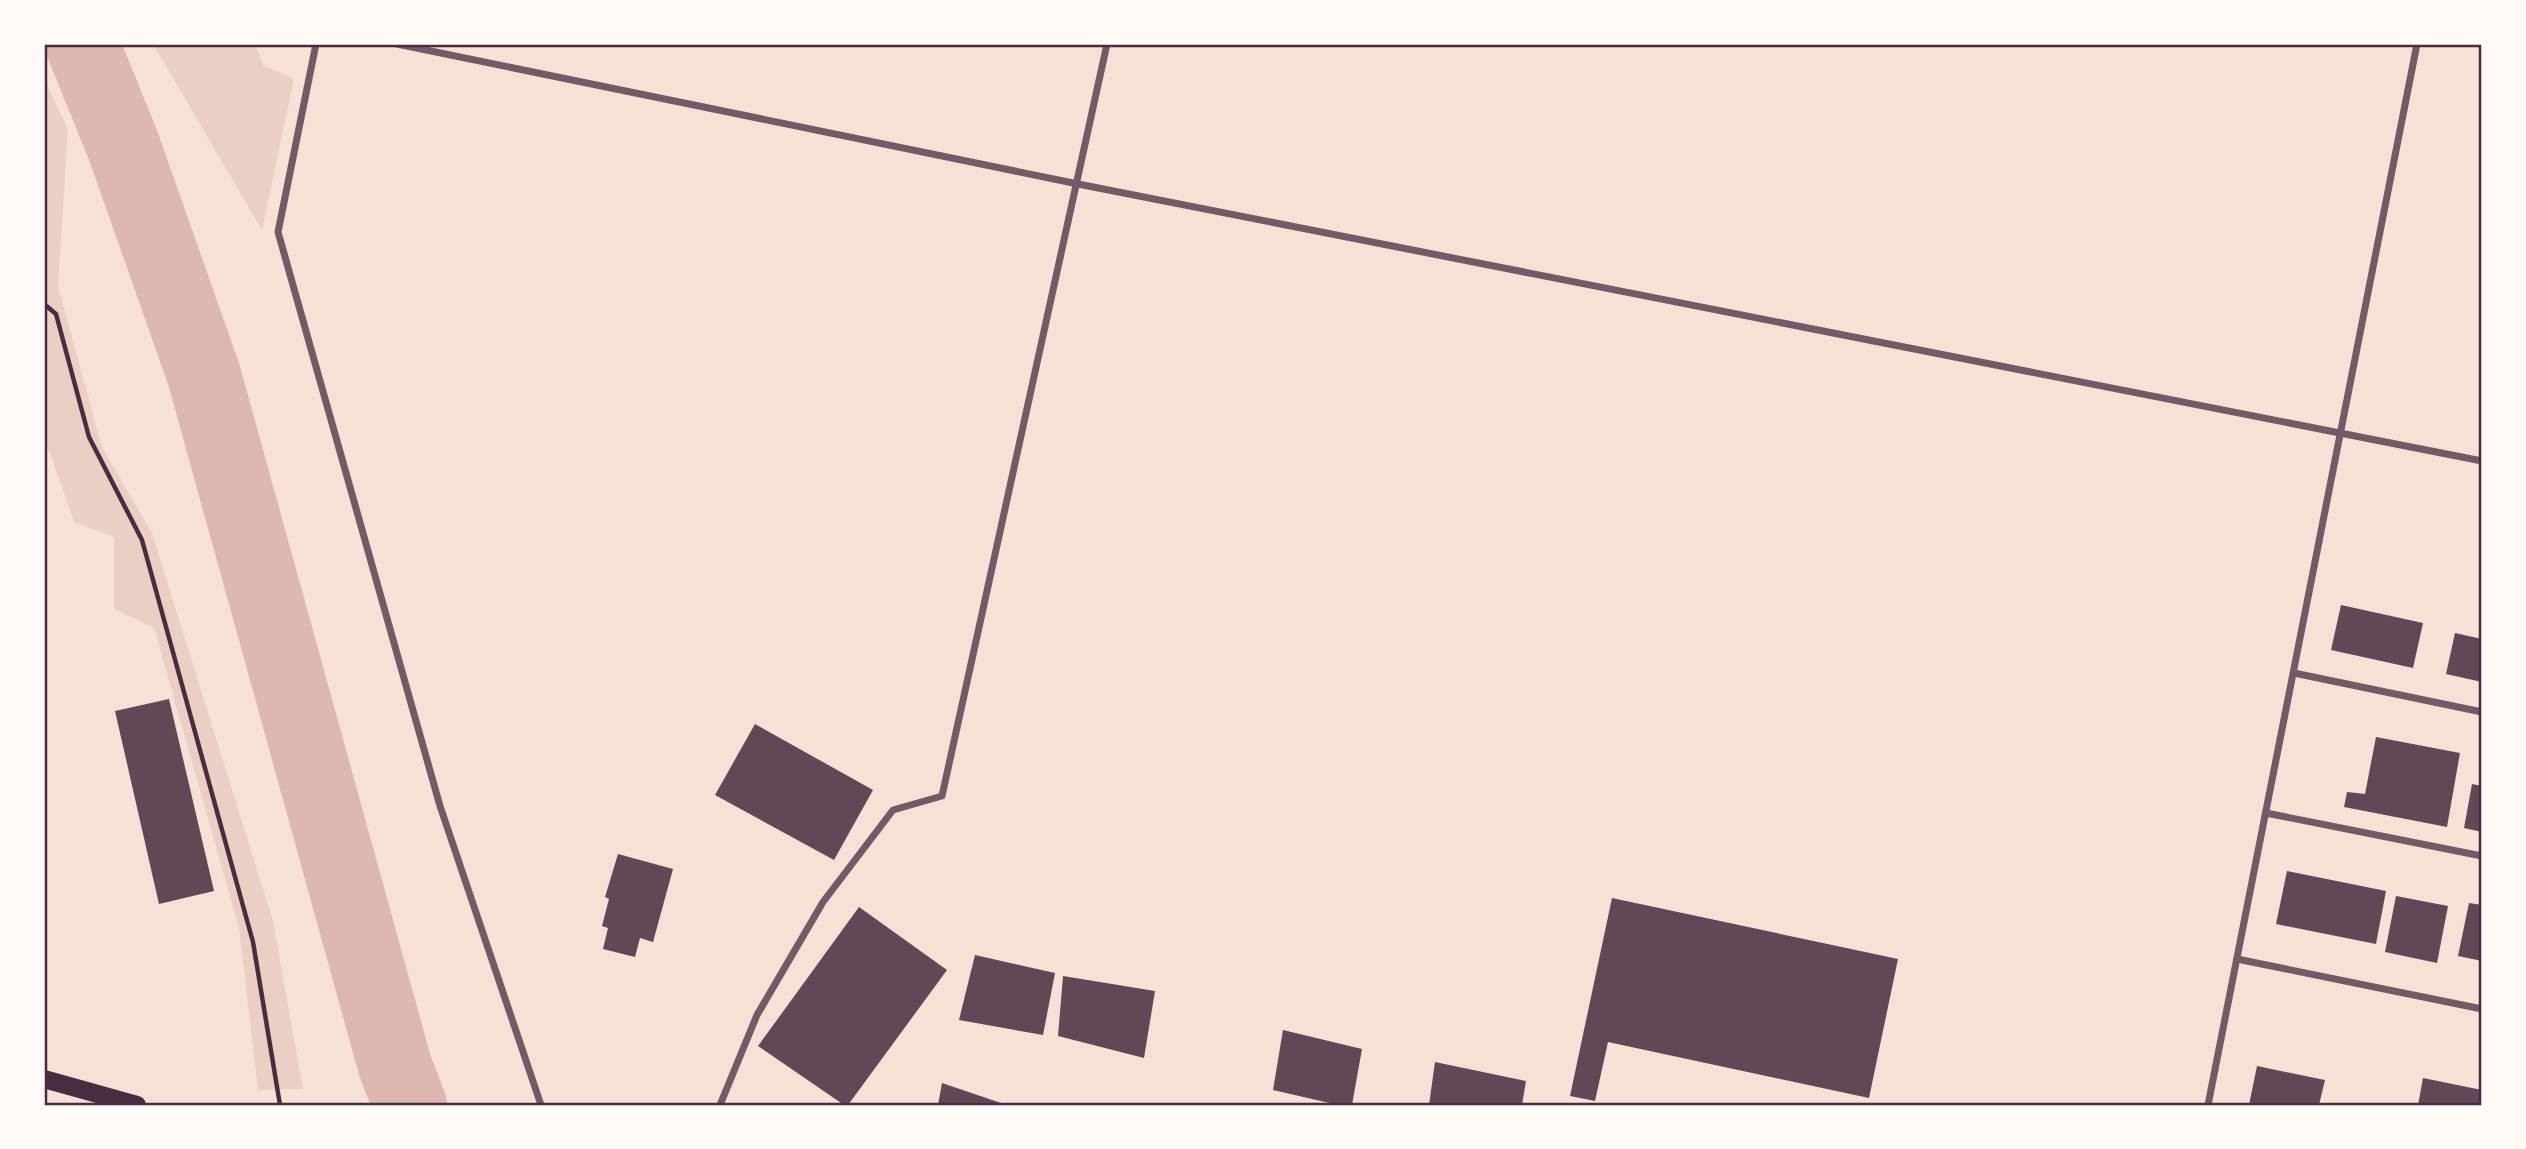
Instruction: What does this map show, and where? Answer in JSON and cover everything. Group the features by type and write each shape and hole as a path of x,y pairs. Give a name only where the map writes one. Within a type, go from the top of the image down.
{"main road":[{"path":"44,1079 137,1105"}],"street":[{"path":"316,44 278,232 440,806 541,1105"},
{"path":"397,44 1078,184 2482,461"},
{"path":"720,1105 757,1015 823,902 893,810 942,796 1107,44"},
{"path":"2208,1105 2417,44"},
{"path":"2294,673 2482,712"},
{"path":"2266,813 2482,856"},
{"path":"2237,959 2482,1009"}],"path":[{"path":"44,304 56,314 89,437 142,540 253,942 280,1105"}],"shaded area":[{"path":"153,44 255,44 263,65 294,79 262,230"},
{"path":"44,78 68,130 58,286 102,447 152,533 273,921 303,1089 258,1090 239,928 154,628 114,609 114,537 74,522 44,436"}],"building":[{"path":"2341,605 2423,623 2413,668 2331,650"},
{"path":"2455,633 2482,639 2482,682 2446,674"},
{"path":"169,699 214,891 159,904 115,711"},
{"path":"755,724 873,790 834,860 715,795"},
{"path":"2376,737 2460,753 2447,827 2344,807 2347,792 2365,794"},
{"path":"2472,784 2482,786 2482,832 2464,828"},
{"path":"618,854 673,869 653,942 640,938 635,957 603,949 608,928 602,926 609,899 605,897"},
{"path":"2287,871 2386,891 2376,944 2276,924"},
{"path":"2396,896 2448,906 2437,963 2385,952"},
{"path":"1612,898 1898,959 1869,1098 1608,1042 1595,1101 1570,1096"},
{"path":"2469,903 2482,905 2482,961 2458,956"},
{"path":"859,907 947,970 848,1105 844,1105 758,1046"},
{"path":"975,955 1055,973 1043,1035 959,1020"},
{"path":"1063,976 1155,991 1144,1058 1058,1036"},
{"path":"1283,1030 1362,1049 1352,1105 1338,1105 1273,1090"},
{"path":"1435,1062 1526,1081 1522,1105 1429,1105"},
{"path":"2257,1066 2325,1080 2319,1105 2249,1105"},
{"path":"2423,1078 2482,1090 2482,1105 2418,1105"},
{"path":"942,1083 1007,1105 938,1105"}],"waterway":[{"path":"82,44 123,145 204,375 395,1066 410,1105"}]}
